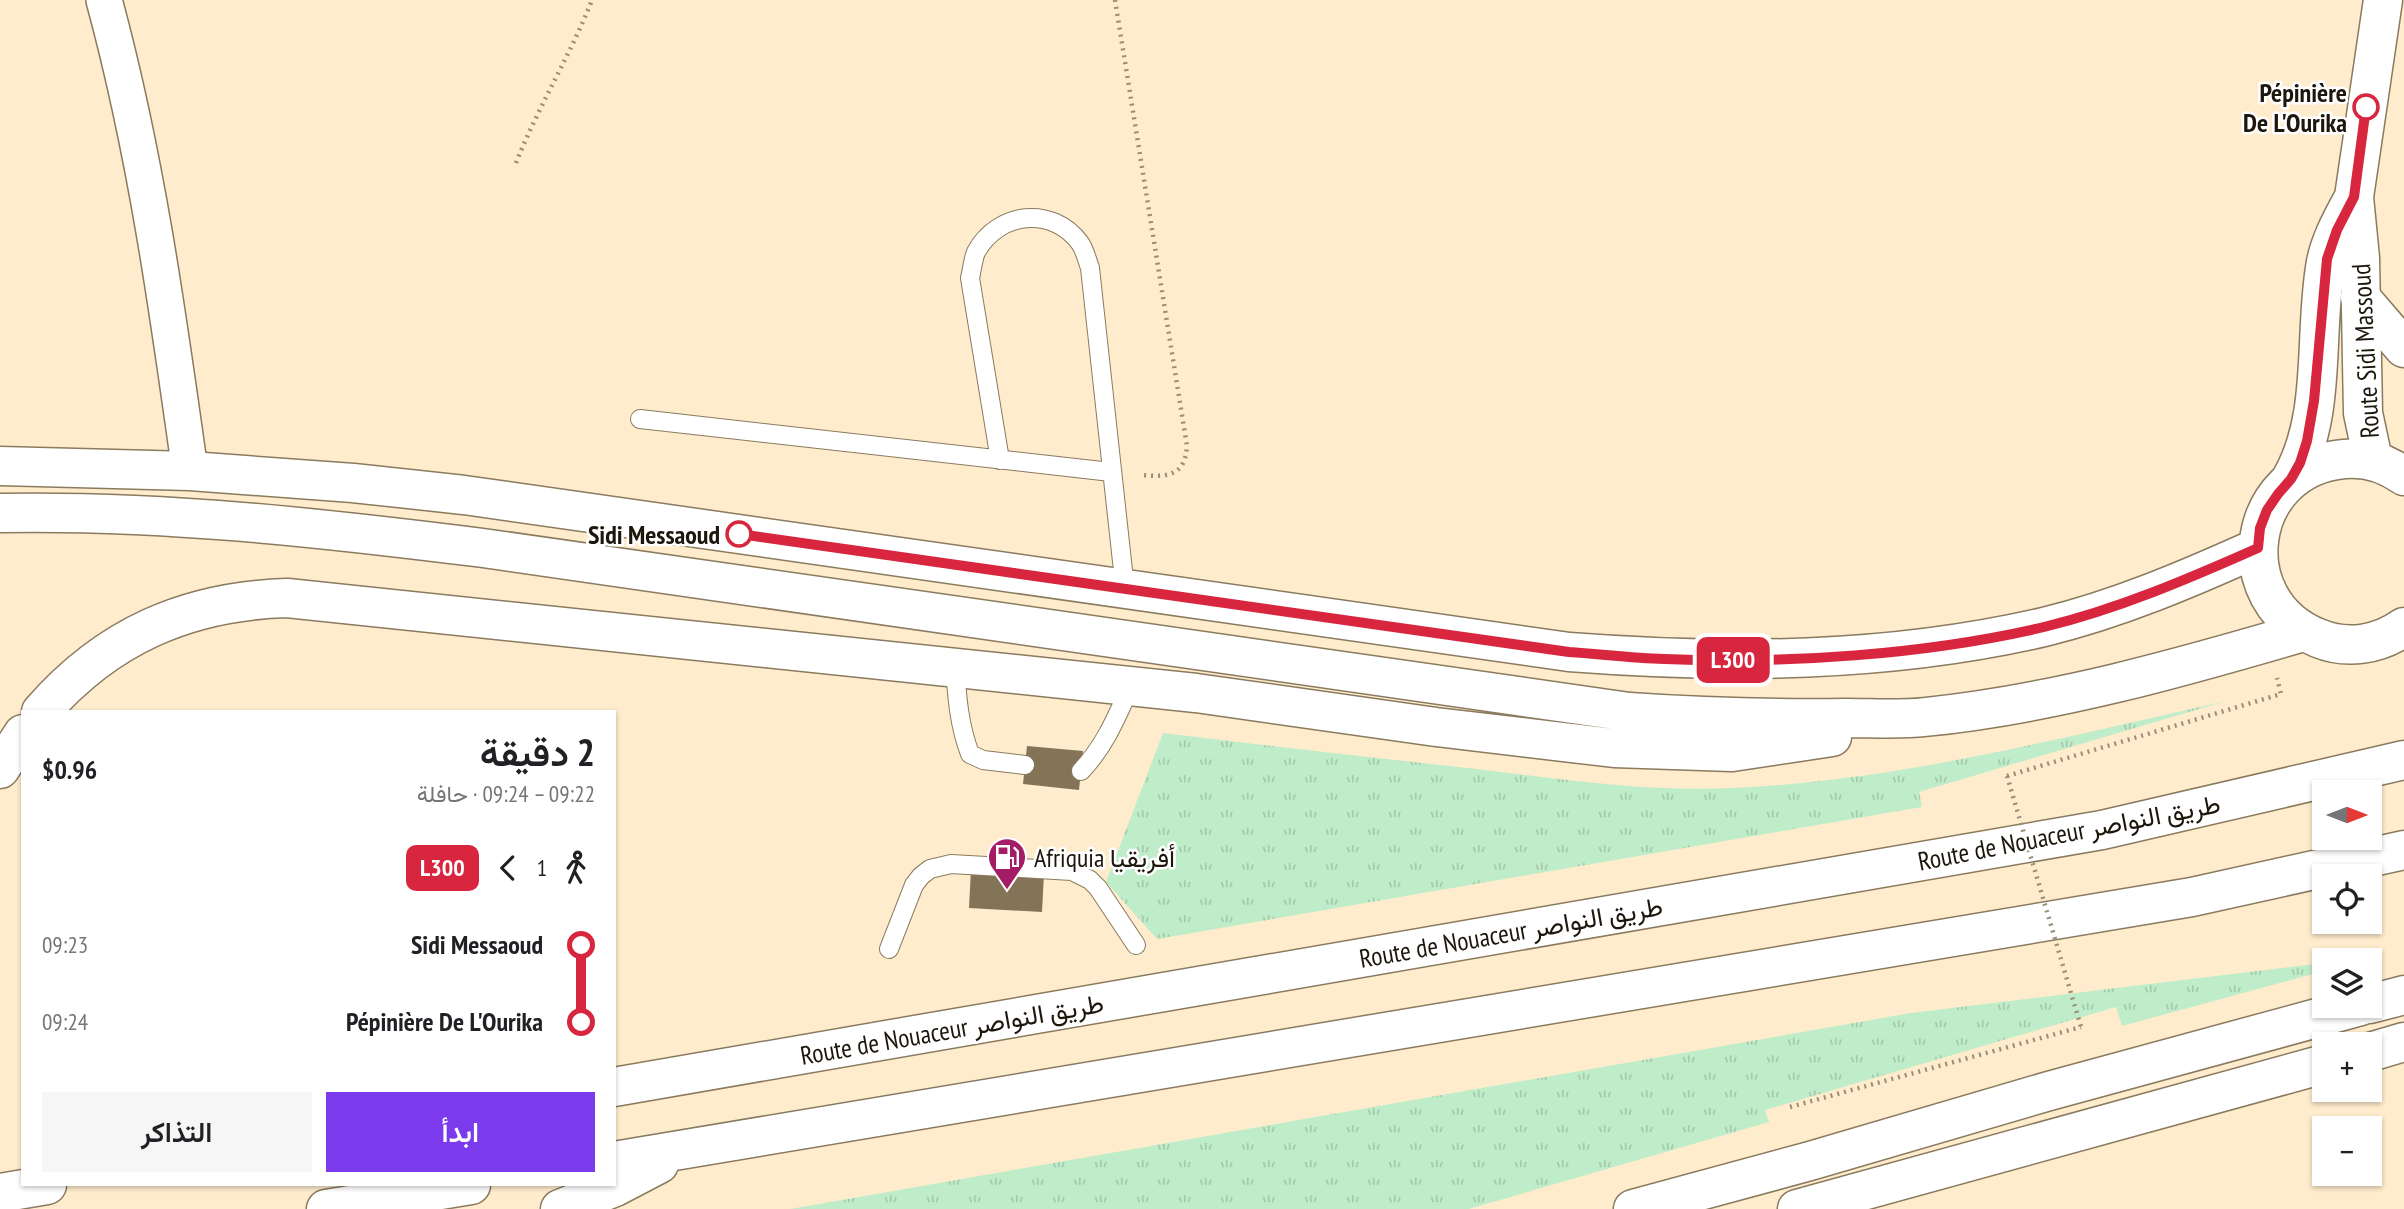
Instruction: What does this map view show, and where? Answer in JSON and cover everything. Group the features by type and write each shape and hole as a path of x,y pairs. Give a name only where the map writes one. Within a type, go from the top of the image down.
{"main road":[{"path":"2354,197 2383,0"},
{"name":"Route Sidi Massoud","path":"2354,197 2360,258 2363,412 2393,467"},
{"name":"Route Sidi Massoud","path":"2291,479 2304,452 2313,410 2327,259 2337,230 2354,197"},
{"path":"2360,297 2404,348"},
{"path":"2393,467 2352,458 2330,460 2291,479 2267,510 2260,528 2259,568 2264,587 2274,604 2287,620 2302,632 2330,643 2361,645 2390,636 2404,627"},
{"path":"0,466 190,471 353,483 464,495 1569,652 1664,659 1759,660 1855,655 1950,644 2044,627 2119,605 2181,582 2258,548"},
{"path":"0,513 63,512 163,516 373,534 1629,712 1781,719 1924,717"},
{"path":"43,710 79,675 132,637 191,611 255,599 319,600 1131,685 1436,727 1614,748 1732,752 1777,747 1924,717 2063,694 2207,659 2302,632"},
{"path":"0,769 21,737"},
{"name":"Route de Nouaceur طريق النواصر","path":"616,1087 2102,830 2404,760"},
{"path":"616,1161 2192,897 2404,850"},
{"path":"2382,1001 2404,995"},
{"path":"1633,1209 1708,1199 1810,1160 2317,1018"},
{"path":"2382,1048 2404,1042"},
{"path":"1797,1209 2312,1067"},
{"path":"559,1209 615,1187 684,1149"},
{"path":"0,1193 41,1186"},
{"path":"326,1209 465,1186"}],"street":[{"path":"104,0 143,174 170,331 190,471"}],"lane":[{"path":"1000,460 970,278 975,253 990,232 1013,219 1038,217 1062,226 1081,244 1090,268 1125,589"},
{"path":"640,419 1111,472"},
{"path":"955,667 957,708 970,754 983,761 1025,765"},
{"path":"1081,771 1095,756 1111,730 1131,685"},
{"path":"889,949 920,876 930,869 951,864 1061,869 1081,875 1098,888 1136,945"}],"path":[{"path":"516,163 530,127 568,55 592,0"},
{"path":"1111,472 1160,477 1168,475 1181,467 1187,446 1115,0"},
{"path":"1790,1107 2081,1027 2007,776 2281,694"}],"green space":[{"path":"2226,701 1919,792 1922,807 1157,939 1106,882 1163,733 1608,784 1701,789 1795,784 1919,767 2043,743"},
{"path":"2312,964 2312,974 2122,1026 2116,1007 1765,1110 1769,1122 1469,1209 790,1209 1911,1013"}],"building":[{"path":"1027,746 1083,751 1079,790 1023,784"},
{"name":"Afriquia أفريقيا","path":"971,869 1044,873 1042,912 969,908"}],"bus line":[{"name":"L300","path":"739,534 1569,652 1664,659 1759,660 1855,655 1950,644 2044,627 2119,605 2181,582 2258,548 2260,528 2267,510 2291,479 2307,441 2314,401 2325,270 2331,244 2354,197 2366,107"}],"place":[{"name":"Pépinière De L'Ourika","path":"2366,107"},
{"name":"Sidi Messaoud","path":"739,534"},
{"name":"Afriquia أفريقيا","path":"1007,891"}]}
